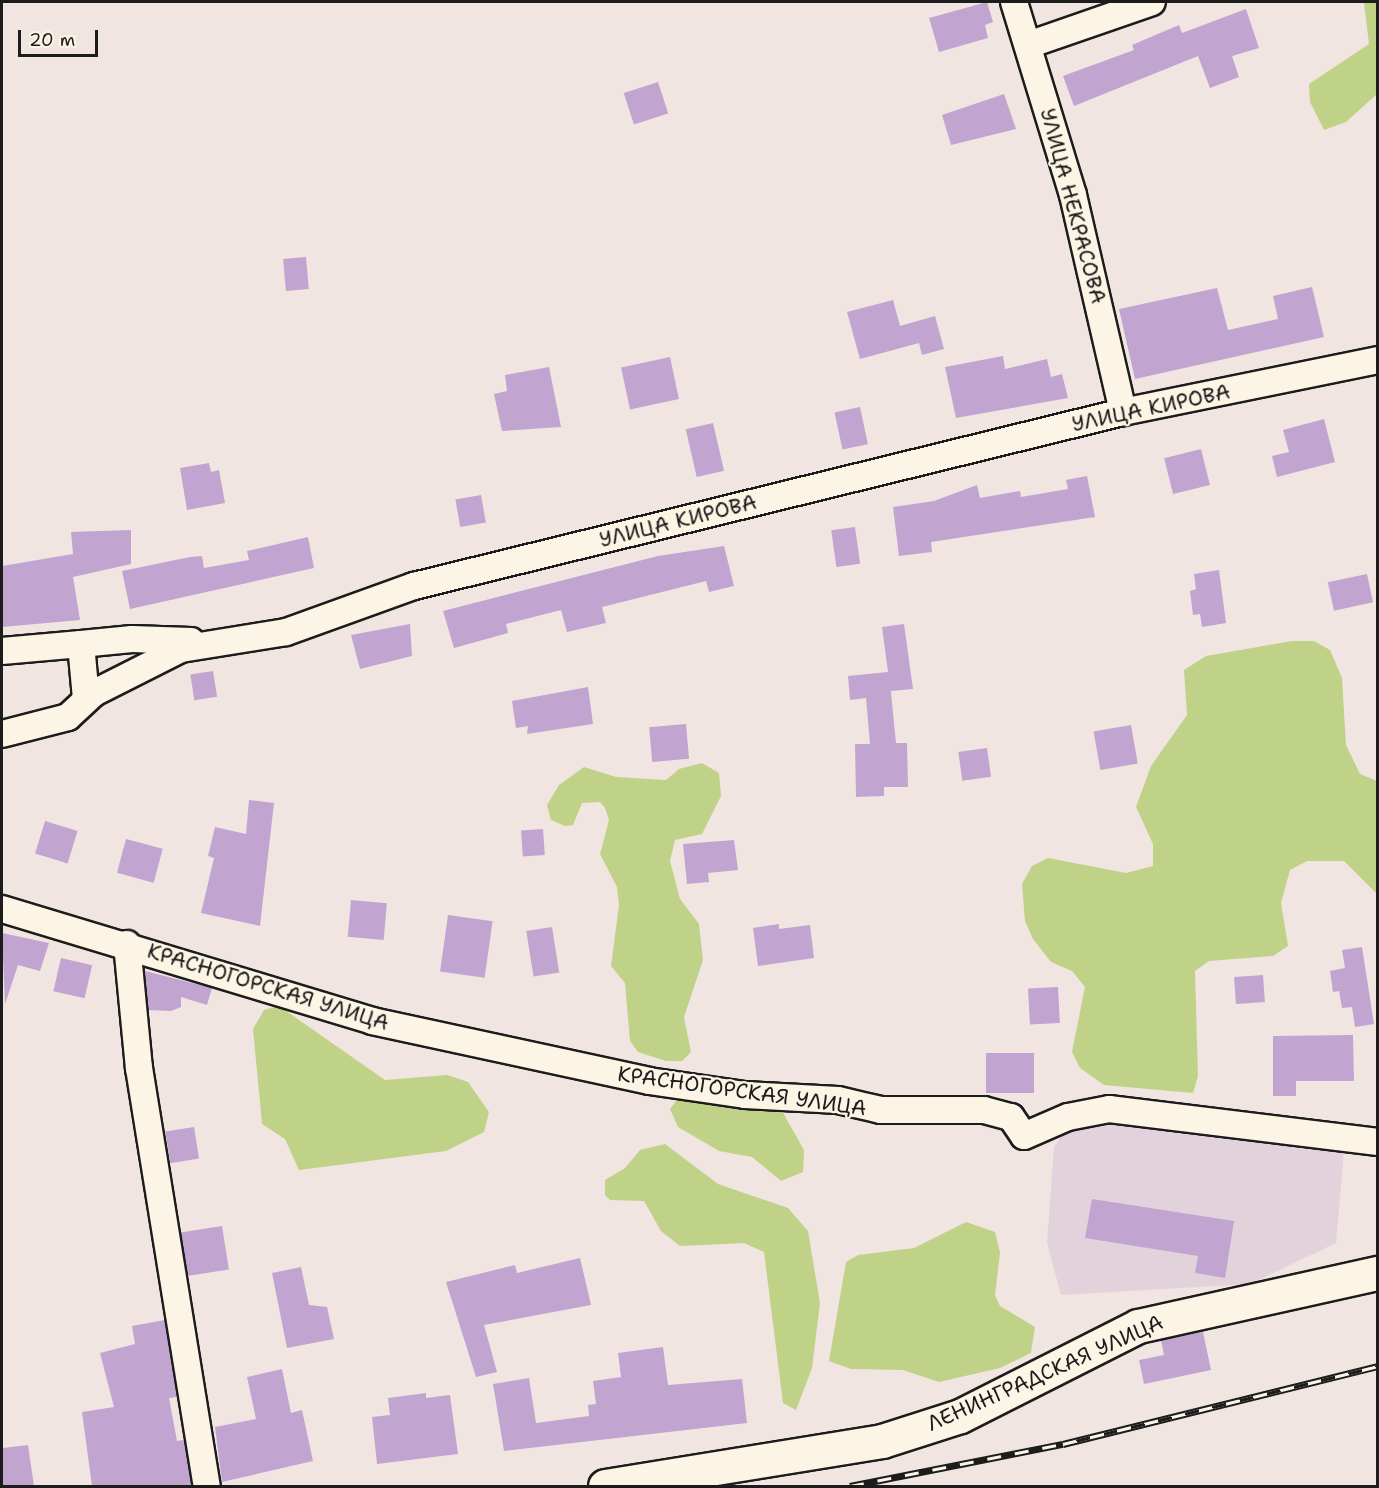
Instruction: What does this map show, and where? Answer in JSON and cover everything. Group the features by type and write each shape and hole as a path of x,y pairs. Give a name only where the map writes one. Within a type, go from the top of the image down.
{"main road":[{"name":"ЛЕНИНГРАДСКАЯ УЛИЦА","path":"605,1486 882,1441 960,1416 1138,1326 1377,1273"}],"street":[{"name":"УЛИЦА НЕКРАСОВА","path":"1014,2 1076,206 1123,412"},
{"path":"1028,45 1152,2"},
{"name":"УЛИЦА КИРОВА","path":"2,734 68,717 86,699 167,655 212,643 286,632 414,586 1123,412 1377,360"},
{"path":"2,651 132,639 212,643"},
{"path":"81,644 86,699"},
{"name":"КРАСНОГОРСКАЯ УЛИЦА","path":"2,909 127,944 372,1021 649,1081 745,1095 838,1100 881,1110 984,1110 1011,1117 1024,1136 1068,1116 1109,1108 1377,1142"},
{"path":"127,944 139,1068 207,1486"}],"shaded area":[{"path":"1092,1121 1344,1150 1336,1243 1250,1284 1061,1295 1047,1243 1054,1147 1066,1130"}],"green space":[{"path":"1364,2 1377,2 1377,94 1346,122 1324,130 1310,102 1309,84 1369,44"},
{"path":"1292,641 1314,641 1330,650 1342,678 1346,745 1360,774 1377,781 1377,894 1344,861 1307,861 1290,870 1281,903 1288,946 1273,956 1209,961 1195,971 1198,1076 1193,1093 1104,1085 1080,1068 1072,1052 1085,987 1072,971 1051,962 1033,939 1025,921 1022,884 1032,866 1048,858 1126,873 1153,866 1153,844 1136,807 1151,766 1187,715 1184,670 1206,656"},
{"path":"702,763 719,773 721,796 702,834 675,840 670,861 680,899 699,924 703,960 684,1017 691,1052 682,1061 666,1061 638,1052 630,1041 625,983 611,966 619,905 617,887 600,854 609,820 605,808 600,802 582,803 573,825 565,826 551,820 547,805 559,785 584,767 616,777 666,780 679,769"},
{"path":"279,1006 385,1080 447,1075 468,1082 489,1112 484,1132 446,1151 299,1170 285,1139 262,1124 253,1029 264,1010"},
{"path":"694,1098 782,1111 804,1150 803,1172 781,1181 752,1157 719,1151 678,1127 670,1109 676,1101"},
{"path":"665,1144 718,1184 788,1208 808,1231 820,1303 812,1368 796,1410 783,1403 764,1252 744,1243 680,1246 661,1231 644,1201 610,1200 605,1195 605,1180 625,1168 640,1150"},
{"path":"966,1222 995,1232 1000,1253 995,1295 1000,1306 1035,1327 1031,1353 1000,1368 939,1382 903,1370 851,1369 829,1361 846,1262 858,1255 914,1248"}],"building":[{"path":"987,2 993,22 985,25 988,38 939,52 929,18"},
{"path":"1246,9 1259,48 1232,56 1239,77 1210,88 1198,56 1074,106 1063,76 1134,50 1132,45 1179,25 1182,33"},
{"path":"658,82 668,113 634,125 624,93"},
{"path":"1004,94 1016,129 951,145 942,115"},
{"path":"306,257 309,289 286,291 283,259"},
{"path":"1312,287 1324,337 1135,379 1119,309 1217,288 1228,330 1278,319 1273,296"},
{"path":"893,300 900,326 935,316 944,349 922,355 919,343 860,359 847,312"},
{"path":"1003,356 1005,369 1047,359 1051,377 1062,374 1068,398 956,418 945,367"},
{"path":"670,357 679,399 630,409 621,367"},
{"path":"549,367 561,427 502,431 494,394 507,391 505,375"},
{"path":"860,407 868,444 842,450 835,412"},
{"path":"1324,419 1335,462 1277,477 1272,456 1289,452 1283,430"},
{"path":"713,423 724,471 697,477 686,429"},
{"path":"1201,449 1210,485 1173,494 1164,458"},
{"path":"209,463 211,472 219,470 225,503 187,510 180,468"},
{"path":"1087,476 1095,517 931,542 932,552 899,556 893,507 934,501 977,485 980,498 1020,491 1021,497 1068,489 1066,480"},
{"path":"481,495 486,523 460,527 455,500"},
{"path":"855,527 860,564 836,567 831,530"},
{"path":"131,530 131,564 73,577 80,620 2,627 2,566 73,554 71,532"},
{"path":"308,537 314,568 130,609 122,571 190,557 202,556 204,568 249,560 247,551"},
{"path":"724,546 734,586 709,592 706,581 602,607 606,623 567,632 561,610 506,624 508,633 454,648 443,611 658,556"},
{"path":"1219,570 1226,623 1202,627 1200,614 1193,615 1190,591 1196,589 1194,574"},
{"path":"1367,574 1373,602 1334,611 1328,582"},
{"path":"410,624 412,656 360,669 351,635"},
{"path":"904,624 913,689 891,691 890,683 896,743 907,743 908,787 884,787 884,796 856,797 855,744 870,744 866,698 850,700 848,676 888,672 882,627"},
{"path":"213,671 217,697 194,700 190,675"},
{"path":"588,687 593,724 527,734 528,726 516,728 512,701"},
{"path":"686,724 689,759 652,762 649,727"},
{"path":"1131,725 1138,763 1100,770 1094,732"},
{"path":"987,748 991,777 962,781 958,752"},
{"path":"249,800 274,803 260,926 201,913 214,858 208,856 215,827 246,834"},
{"path":"45,821 78,831 68,863 35,854"},
{"path":"543,829 545,855 523,856 521,831"},
{"path":"126,839 163,849 154,883 117,873"},
{"path":"734,840 738,870 708,873 709,882 687,884 683,844"},
{"path":"351,900 387,903 384,940 348,937"},
{"path":"448,915 493,921 485,978 440,971"},
{"path":"779,924 779,929 810,925 814,958 758,966 753,928"},
{"path":"552,927 559,972 534,977 526,931"},
{"path":"2,933 49,943 40,971 18,965 5,1004"},
{"path":"1362,947 1374,1024 1355,1027 1352,1007 1342,1008 1339,991 1333,992 1330,971 1345,968 1342,950"},
{"path":"61,958 92,965 85,998 53,991"},
{"path":"145,971 212,988 207,1005 181,997 181,1007 171,1011 148,1010"},
{"path":"1263,975 1265,1002 1236,1004 1234,977"},
{"path":"1058,987 1060,1023 1030,1025 1028,989"},
{"path":"1353,1035 1354,1081 1296,1081 1296,1096 1273,1096 1273,1036"},
{"path":"986,1053 1034,1053 1034,1093 986,1093"},
{"path":"194,1127 199,1159 170,1163 165,1132"},
{"path":"1092,1199 1234,1221 1225,1278 1195,1273 1198,1256 1085,1238"},
{"path":"222,1226 229,1269 187,1276 181,1233"},
{"path":"580,1258 591,1305 484,1325 497,1372 476,1377 446,1282 515,1265 517,1273"},
{"path":"301,1267 309,1305 327,1307 334,1339 287,1348 272,1273"},
{"path":"165,1320 177,1397 169,1398 177,1441 184,1440 192,1486 92,1486 82,1412 114,1407 100,1353 135,1344 132,1326"},
{"path":"1203,1332 1211,1370 1144,1384 1139,1360 1164,1355 1161,1340"},
{"path":"663,1347 668,1385 742,1379 747,1423 504,1451 493,1384 529,1378 536,1423 589,1416 588,1405 596,1404 593,1381 621,1377 618,1353"},
{"path":"282,1369 291,1413 302,1410 313,1461 222,1482 215,1427 256,1419 247,1377"},
{"path":"426,1393 426,1398 450,1395 458,1454 377,1464 372,1417 390,1415 388,1398"},
{"path":"28,1445 34,1486 2,1486 3,1448"}],"railway":[{"path":"850,1486 1063,1444 1378,1366"}]}
